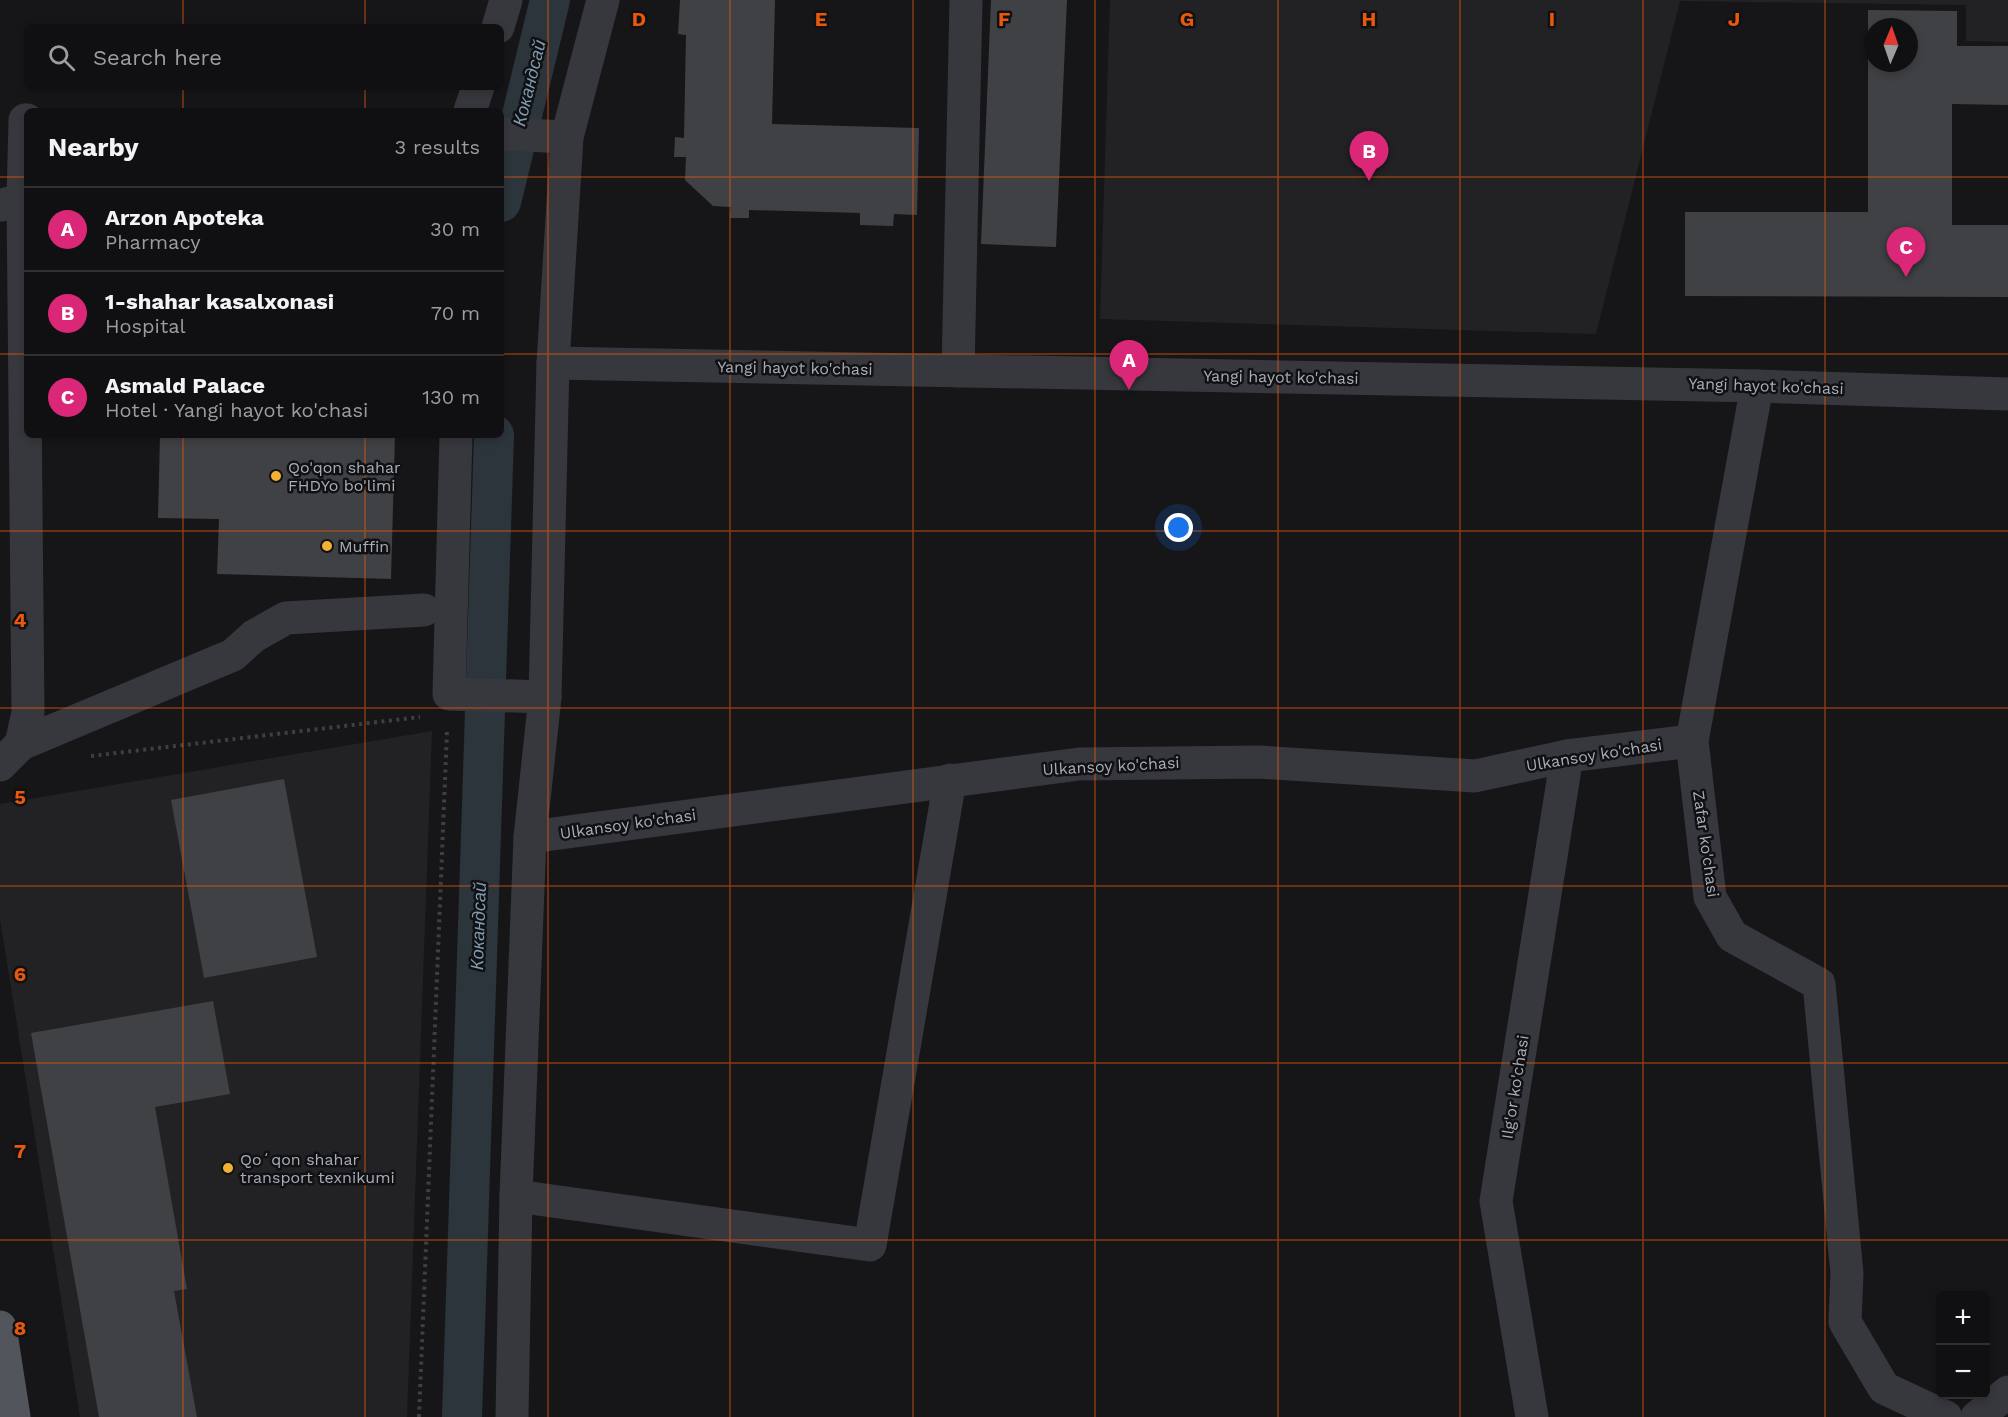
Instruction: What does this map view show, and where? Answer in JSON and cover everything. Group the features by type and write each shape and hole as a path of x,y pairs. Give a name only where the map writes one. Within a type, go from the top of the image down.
{"main road":[{"path":"0,1328 14,1417"}],"street":[{"path":"499,24 506,0"},
{"path":"512,1417 516,1196 530,837 545,697 553,363 567,137 603,0"},
{"path":"958,371 966,0"},
{"path":"471,108 477,90"},
{"path":"11,755 28,712 11,202 24,126"},
{"path":"504,134 567,137"},
{"name":"Yangi hayot ko'chasi","path":"553,363 1758,386 2008,394"},
{"name":"Zafar ko'chasi","path":"1758,386 1692,741 1710,897 1732,936 1819,984 1847,1273 1845,1322 1884,1388 1946,1417"},
{"path":"456,438 449,704 545,697"},
{"path":"11,755 233,655 254,636 286,618 424,610"},
{"name":"Ulkansoy ko'chasi","path":"530,837 1079,764 1259,762 1475,776 1568,756 1692,741"},
{"name":"Ilg'or ko'chasi","path":"1532,1417 1496,1201 1568,756"},
{"path":"516,1196 870,1245 950,780"},
{"path":"1977,1417 2008,1392"}],"path":[{"path":"82,758 449,704 418,1417"}],"shaded area":[{"path":"1110,0 2008,0 2008,42 1966,41 1966,5 1680,1 1596,334 1100,319"},
{"name":"Qoʻqon shahar transport texnikumi","path":"432,731 407,1417 80,1417 0,919 0,804"}],"building":[{"path":"680,0 775,0 772,124 919,128 917,215 894,214 893,226 860,225 860,213 749,210 749,218 730,218 731,207 713,206 685,180 686,157 674,157 675,137 684,138 686,35 678,34"},
{"path":"991,0 1067,0 1056,247 981,244"},
{"path":"1868,10 1957,11 1957,46 2008,46 2008,105 1952,104 1952,225 2008,225 2008,297 1685,296 1685,212 1868,212 1868,72 1918,72 1918,18 1868,18"},
{"name":"Qo'qon shahar FHDYo bo'limi","path":"160,438 395,438 391,579 217,574 219,519 158,518"},
{"path":"284,779 317,957 204,978 171,800"},
{"path":"213,1001 230,1094 155,1107 187,1289 174,1291 197,1417 99,1417 31,1033"}],"waterway":[{"name":"Кокандсай","path":"504,190 550,0"},
{"name":"Кокандсай","path":"462,1417 494,438"}],"place":[{"name":"1-shahar kasalxonasi","path":"1369,181"},
{"name":"Asmald Palace","path":"1906,277"},
{"name":"Arzon Apoteka","path":"1129,390"},
{"name":"Qo'qon shahar FHDYo bo'limi","path":"276,476"},
{"name":"Muffin","path":"327,546"},
{"name":"Qoʻqon shahar transport texnikumi","path":"228,1168"}]}
